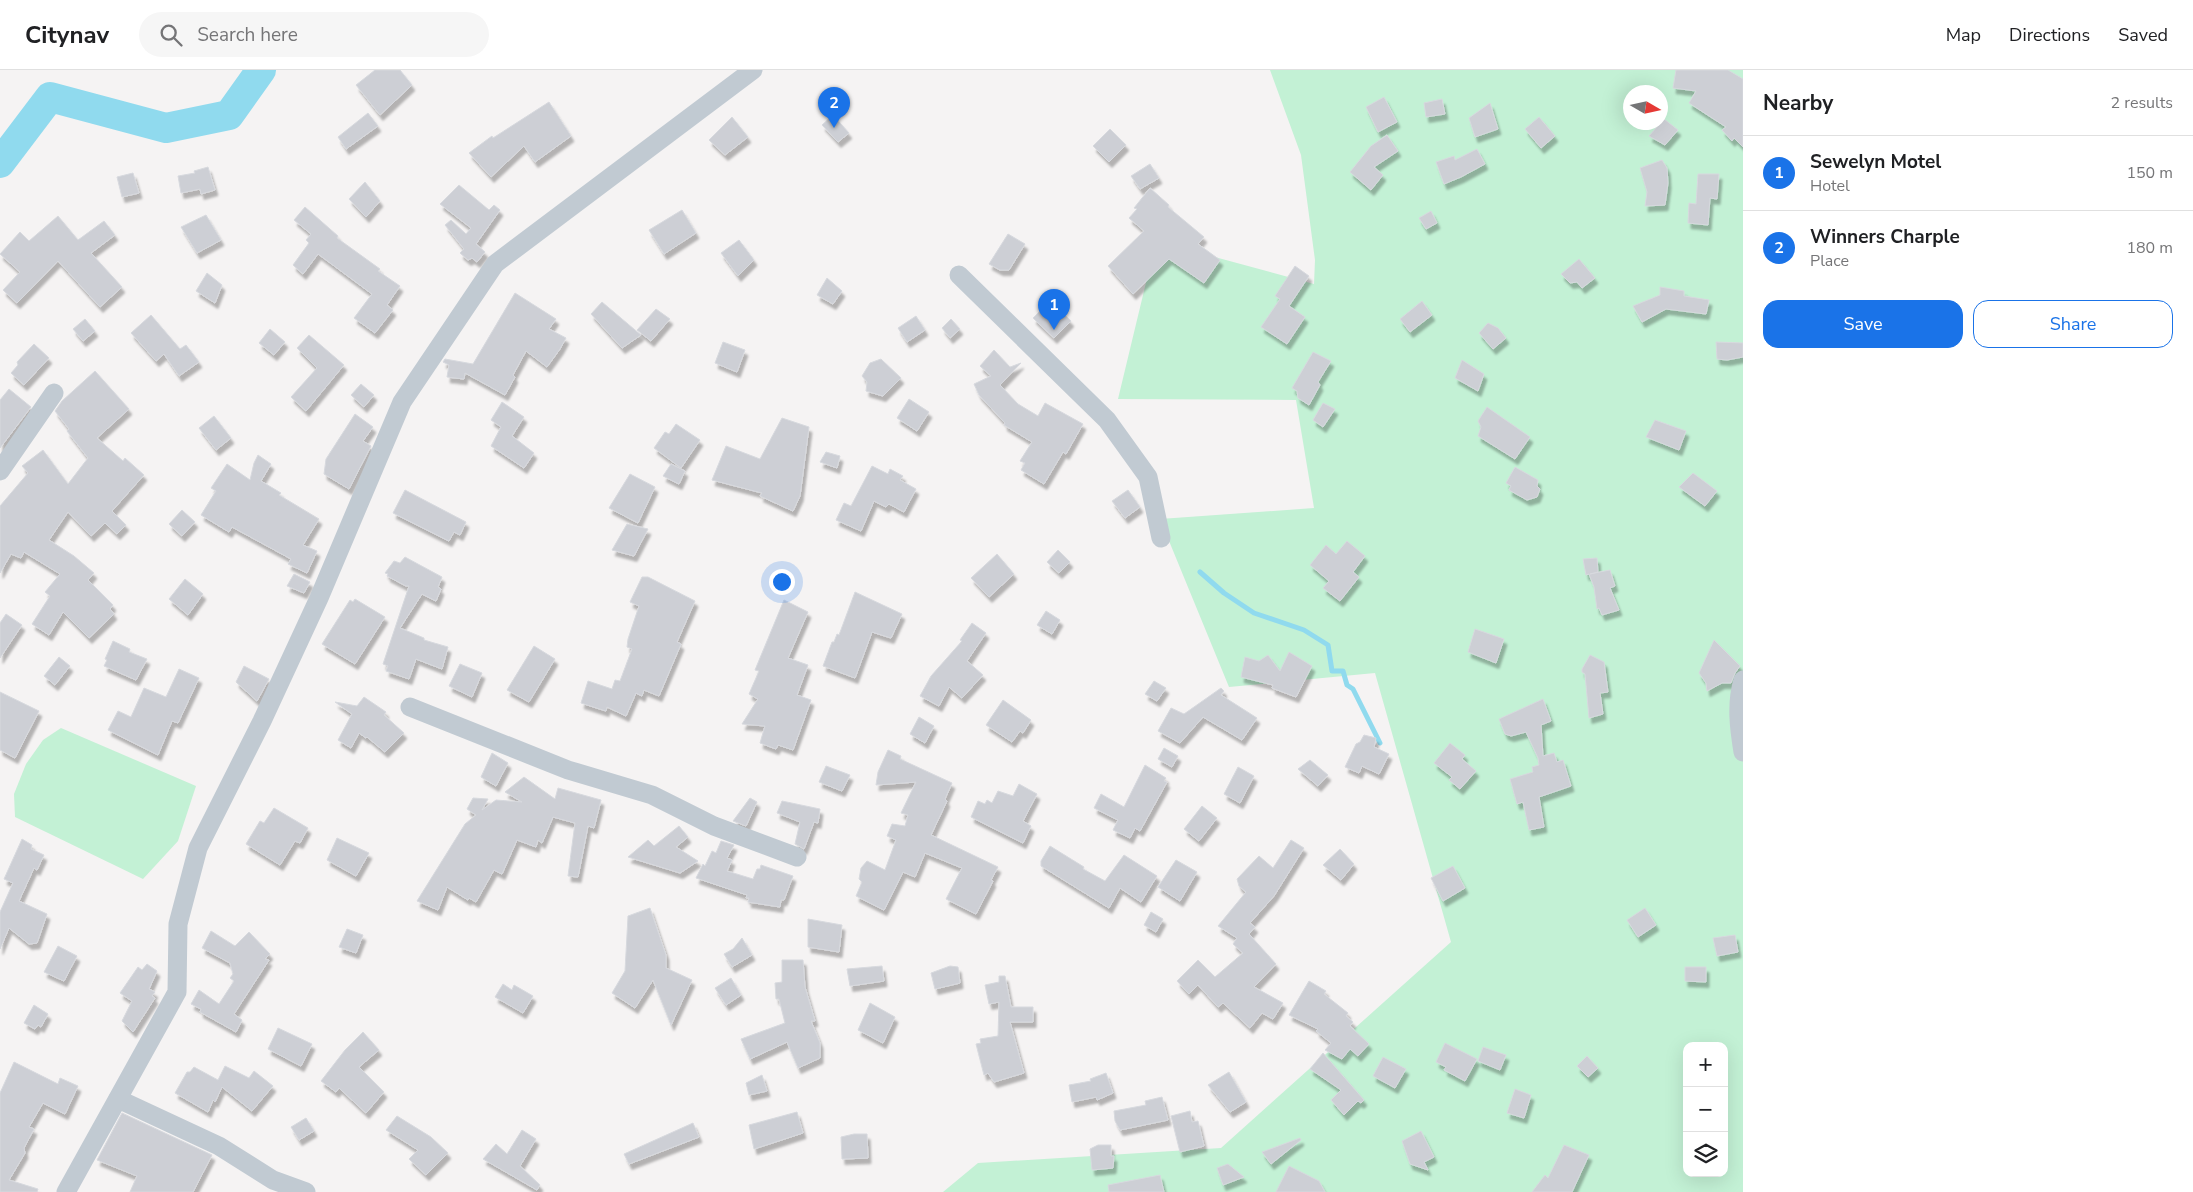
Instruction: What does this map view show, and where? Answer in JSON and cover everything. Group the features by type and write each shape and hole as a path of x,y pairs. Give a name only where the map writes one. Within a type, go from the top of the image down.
{"street":[{"path":"66,1192 177,992 178,924 198,848 262,721 319,598 402,402 495,264 753,70"},
{"path":"959,274 1107,420 1148,477 1161,538"},
{"path":"0,471 54,394"},
{"path":"1743,680 1738,722 1743,752"},
{"path":"410,707 568,770 652,795 714,826 797,857"},
{"path":"118,1100 219,1146 273,1180 306,1192"}],"green space":[{"path":"1270,70 1743,70 1743,1192 943,1192 978,1163 1221,1148 1451,942 1375,673 1229,687 1160,519 1314,508 1296,400 1118,399 1156,241 1314,284 1315,260 1301,155"},
{"path":"61,728 196,786 178,841 143,879 15,817 14,794 26,764 43,740"}],"building":[{"path":"375,70 400,70 412,85 380,115 356,85"},
{"path":"1676,70 1728,70 1743,79 1743,147 1734,138 1732,141 1722,130 1726,127 1689,103 1696,91 1673,88"},
{"path":"1384,97 1397,122 1378,132 1366,107"},
{"path":"1442,99 1445,114 1426,117 1424,103"},
{"path":"549,102 571,136 535,162 524,146 491,177 469,153 492,136 493,138"},
{"path":"1490,103 1498,129 1475,137 1469,118"},
{"path":"368,113 378,126 346,149 338,137"},
{"path":"833,115 849,133 838,142 822,125"},
{"path":"732,117 748,137 725,155 709,140"},
{"path":"1539,117 1555,136 1541,148 1525,129"},
{"path":"1668,122 1678,130 1665,145 1649,136 1654,130 1668,130"},
{"path":"1110,129 1126,145 1109,162 1093,146"},
{"path":"1387,135 1398,151 1374,167 1383,175 1371,190 1350,172 1371,146"},
{"path":"1477,149 1485,164 1444,184 1436,162 1454,156 1455,160"},
{"path":"1662,160 1667,168 1668,183 1665,205 1645,206 1647,192 1640,168"},
{"path":"1150,164 1159,178 1140,189 1131,176"},
{"path":"208,167 215,190 201,194 200,189 181,193 178,176 195,173 194,171"},
{"path":"133,173 139,193 122,197 117,177"},
{"path":"1698,174 1719,174 1717,199 1710,198 1708,225 1688,223 1689,203 1696,204"},
{"path":"365,182 380,201 366,217 349,199"},
{"path":"459,185 489,210 494,205 500,210 476,244 485,252 477,262 472,258 468,260 460,253 464,249 445,225 451,220 466,234 471,228 440,204"},
{"path":"1150,188 1169,205 1168,207 1204,237 1198,244 1220,260 1204,283 1169,259 1133,294 1108,266 1144,231 1129,218 1137,209 1134,208"},
{"path":"305,207 338,236 337,238 400,286 387,305 393,310 375,333 354,318 372,294 318,254 303,274 293,265 309,243 306,240 311,234 294,220"},
{"path":"682,210 696,233 664,254 649,230"},
{"path":"1431,211 1437,223 1426,229 1419,218"},
{"path":"206,215 221,240 197,253 181,227"},
{"path":"58,216 78,240 104,221 115,235 91,253 122,287 100,307 58,261 17,303 3,290 20,272 0,254 20,232 29,241"},
{"path":"1008,234 1025,244 1009,270 1000,270 989,264"},
{"path":"739,240 754,260 738,276 721,253"},
{"path":"1579,259 1595,278 1582,288 1577,282 1570,283 1561,274"},
{"path":"1295,266 1309,276 1289,306 1305,317 1287,344 1261,327 1280,299 1275,296"},
{"path":"207,273 222,285 215,303 196,291"},
{"path":"827,278 842,291 833,304 817,295"},
{"path":"1660,287 1684,291 1684,296 1709,300 1706,314 1666,309 1642,322 1633,306 1660,295"},
{"path":"515,293 556,319 549,329 566,338 547,367 526,351 505,395 465,373 464,379 447,377 449,365 443,362 445,359 473,364"},
{"path":"1050,301 1071,321 1054,338 1033,318"},
{"path":"1422,301 1432,315 1410,332 1400,319"},
{"path":"602,302 641,335 622,348 591,314"},
{"path":"656,309 670,319 651,341 637,330"},
{"path":"151,315 180,349 186,345 199,362 179,376 164,354 156,361 131,333"},
{"path":"916,316 925,330 907,342 898,328"},
{"path":"85,319 95,331 83,341 73,329"},
{"path":"951,319 960,329 950,338 942,328"},
{"path":"1488,323 1498,328 1506,338 1493,349 1479,333"},
{"path":"270,329 285,342 274,355 259,343"},
{"path":"309,335 344,365 306,411 291,397 317,368 297,348"},
{"path":"723,342 745,350 737,372 715,363"},
{"path":"1716,342 1743,343 1743,357 1727,360 1717,359"},
{"path":"34,344 49,358 24,385 11,373 18,365 17,362"},
{"path":"994,350 1010,367 1021,363 1000,385 1018,404 1038,416 1045,403 1083,424 1066,454 1063,452 1044,484 1021,470 1025,463 1020,461 1032,442 1004,425 1005,423 979,395 974,384 991,376 980,366"},
{"path":"1313,352 1331,361 1318,382 1320,385 1309,405 1298,398 1297,391 1292,388"},
{"path":"881,359 901,378 883,396 866,391 867,382 862,376 870,363"},
{"path":"1462,360 1484,374 1478,391 1455,378"},
{"path":"95,371 129,409 97,438 123,461 125,458 144,475 112,511 126,525 117,534 105,523 91,536 68,512 49,540 74,556 94,573 88,580 113,605 110,609 114,614 89,638 63,612 49,635 32,624 50,596 45,592 60,574 24,552 21,558 11,554 0,573 0,506 28,473 22,466 43,450 68,484 88,458 67,431 69,429 55,411 62,401"},
{"path":"361,384 374,395 364,407 351,395"},
{"path":"9,389 31,407 0,448 0,400"},
{"path":"909,399 929,412 917,431 897,418"},
{"path":"502,402 524,417 512,436 534,453 524,468 491,446 501,427 491,420"},
{"path":"1323,403 1335,409 1323,427 1313,420"},
{"path":"1487,407 1530,437 1515,459 1478,436 1481,427 1478,421"},
{"path":"355,414 373,427 363,441 371,446 349,489 324,474 326,459"},
{"path":"214,416 231,438 216,450 199,428"},
{"path":"782,418 809,427 800,496 793,511 760,496 762,493 712,480 726,446 760,459"},
{"path":"1655,420 1686,431 1679,450 1646,437"},
{"path":"676,424 700,440 681,468 654,448 665,432 669,434"},
{"path":"826,452 840,456 837,468 820,462"},
{"path":"258,455 271,464 261,481 281,493 279,495 319,519 303,545 317,551 307,573 288,564 291,559 232,527 229,532 201,515 216,491 211,488 227,464 250,480"},
{"path":"671,464 685,471 679,484 663,476"},
{"path":"872,466 888,474 890,469 903,476 900,480 916,489 904,512 889,504 886,507 874,501 861,531 836,520 844,503 851,506"},
{"path":"1515,467 1538,480 1537,486 1540,489 1537,497 1527,500 1509,490 1511,486 1506,483"},
{"path":"1693,473 1717,491 1705,506 1679,487"},
{"path":"630,474 655,487 638,523 609,508"},
{"path":"405,490 466,522 460,535 454,532 449,541 393,513"},
{"path":"1128,490 1140,507 1125,518 1112,501"},
{"path":"182,510 195,522 182,536 169,524"},
{"path":"627,524 648,529 634,556 612,550"},
{"path":"1347,541 1365,556 1353,572 1359,577 1340,601 1323,588 1329,581 1310,565 1326,545 1336,554"},
{"path":"1058,550 1070,562 1059,573 1047,562"},
{"path":"997,554 1014,574 989,597 971,578"},
{"path":"405,557 442,577 438,587 441,589 436,601 422,594 400,628 424,638 424,640 448,647 442,669 416,659 409,679 386,671 388,666 383,664 409,586 387,576 388,574 385,573 394,561 400,563"},
{"path":"1597,558 1598,572 1590,574 1610,570 1615,586 1610,588 1619,610 1602,615 1599,608 1597,609 1594,587 1589,574 1586,575 1583,559"},
{"path":"294,574 310,582 304,593 287,586"},
{"path":"642,577 648,577 695,601 677,642 681,644 659,696 644,690 642,696 636,693 626,716 607,707 606,711 581,703 588,681 612,689 615,680 620,681 632,649 627,647 628,639 639,606 630,602"},
{"path":"185,579 203,594 188,615 169,599"},
{"path":"855,592 902,614 891,638 872,632 855,678 823,666 832,642 834,642 837,634 839,635"},
{"path":"355,599 385,617 355,664 322,644 350,600 353,602"},
{"path":"784,600 808,612 788,658 808,665 797,695 811,700 793,750 778,745 776,749 760,743 765,726 742,724 758,699 749,694 759,671 755,670"},
{"path":"1046,611 1060,620 1052,634 1037,625"},
{"path":"6,614 22,625 0,658 0,623"},
{"path":"972,623 986,633 967,661 983,675 962,698 949,687 939,706 920,696 931,676 962,641 960,640"},
{"path":"1475,629 1504,639 1496,663 1468,652"},
{"path":"1714,640 1740,666 1731,683 1722,683 1707,691 1706,683 1699,673"},
{"path":"113,641 130,649 129,652 147,659 136,680 104,666"},
{"path":"534,646 555,659 529,702 507,690"},
{"path":"1289,652 1312,666 1296,697 1272,688 1273,685 1241,677 1245,657 1259,661 1268,655 1280,671"},
{"path":"1590,655 1604,662 1608,692 1600,693 1603,714 1589,718 1585,674 1582,672 1582,669"},
{"path":"59,657 70,666 55,685 44,676"},
{"path":"460,664 482,673 472,697 449,686"},
{"path":"244,666 269,679 257,701 236,682"},
{"path":"179,669 199,678 178,723 172,721 158,755 108,730 118,711 131,717 144,688 166,697"},
{"path":"1154,681 1166,688 1157,701 1145,694"},
{"path":"1221,688 1224,691 1221,695 1257,718 1242,740 1203,717 1180,743 1158,731 1171,708 1184,714"},
{"path":"0,692 39,711 15,758 0,750"},
{"path":"364,697 386,712 384,715 404,733 385,752 359,733 351,748 338,740 352,714 335,702 357,706"},
{"path":"1543,699 1551,721 1541,725 1543,756 1554,753 1557,762 1563,760 1571,786 1539,797 1544,827 1529,830 1523,802 1517,804 1510,779 1533,772 1532,767 1539,765 1538,758 1526,732 1511,736 1505,734 1499,719"},
{"path":"1003,700 1031,720 1023,733 1020,731 1012,742 986,725"},
{"path":"919,717 934,726 925,743 910,734"},
{"path":"1364,735 1376,738 1374,747 1389,754 1379,774 1362,766 1359,773 1345,767 1356,744 1360,742"},
{"path":"1450,743 1465,755 1462,759 1476,771 1460,789 1449,780 1452,777 1434,763"},
{"path":"1164,748 1178,756 1172,767 1158,759"},
{"path":"888,750 901,756 900,759 952,783 945,799 947,801 931,835 998,867 976,914 946,899 962,868 925,853 915,877 903,872 884,910 856,896 862,882 859,879 861,868 867,861 885,870 896,840 887,836 892,824 905,826 908,815 901,813 916,782 876,785 878,772"},
{"path":"492,753 508,763 496,786 481,777"},
{"path":"1310,760 1328,775 1318,786 1298,769"},
{"path":"1145,765 1166,778 1164,781 1167,782 1140,831 1135,828 1130,838 1113,830 1118,820 1094,808 1101,794 1124,807"},
{"path":"826,766 850,775 842,791 819,782"},
{"path":"1238,767 1254,776 1240,803 1224,794"},
{"path":"524,777 555,799 558,788 601,800 594,828 588,826 578,877 568,876 575,823 553,817 542,843 538,840 536,847 517,840 502,874 494,870 476,902 469,898 468,900 447,887 438,910 417,901 465,824 476,815 467,809 473,798 488,799 482,810 496,800 522,802 505,792"},
{"path":"1019,784 1037,794 1023,821 1031,826 1023,843 971,817 978,801 985,804 987,800 992,803 998,791 1013,796"},
{"path":"750,798 757,802 746,826 733,821"},
{"path":"782,801 820,809 818,823 814,822 804,849 795,844 800,822 777,813"},
{"path":"1202,806 1217,818 1199,841 1184,829"},
{"path":"274,808 308,828 300,843 295,841 280,865 246,844 260,821 264,823"},
{"path":"679,826 688,837 676,847 698,861 680,873 628,857 648,840 654,846"},
{"path":"337,838 369,853 356,876 327,860"},
{"path":"22,839 32,845 31,849 44,855 37,870 34,868 19,901 47,914 37,943 29,944 9,928 0,949 0,912 13,883 4,879"},
{"path":"1291,840 1304,848 1274,896 1250,923 1255,927 1249,934 1276,964 1254,987 1283,1003 1273,1019 1262,1013 1250,1028 1223,1003 1218,1007 1198,985 1189,994 1177,981 1198,960 1215,977 1243,953 1233,944 1237,938 1218,926 1246,892 1239,886 1237,879 1259,856 1273,868"},
{"path":"721,841 734,845 727,858 732,860 727,871 753,879 761,865 793,876 784,900 781,900 780,907 748,902 749,898 746,898 747,895 696,878 703,864 705,866 712,851 716,853"},
{"path":"1050,846 1084,867 1083,869 1105,881 1124,855 1157,876 1141,902 1120,888 1109,908 1041,866 1041,861"},
{"path":"1340,849 1354,864 1341,880 1323,865"},
{"path":"1176,860 1197,872 1180,901 1158,887"},
{"path":"1453,866 1465,888 1443,901 1431,878"},
{"path":"650,908 666,955 666,968 692,980 671,1025 653,980 635,1008 612,993 625,971 628,916"},
{"path":"1645,908 1656,925 1638,937 1627,920"},
{"path":"1151,912 1163,919 1156,932 1144,925"},
{"path":"808,919 842,925 839,952 808,947"},
{"path":"347,929 363,935 356,953 339,947"},
{"path":"211,931 235,946 249,932 270,954 265,959 269,960 234,1014 242,1020 236,1032 200,1012 201,1009 191,1004 199,990 219,1004 234,981 230,978 233,974 230,963 202,948"},
{"path":"1735,935 1738,952 1717,956 1713,938"},
{"path":"742,938 752,955 732,967 724,954 733,949"},
{"path":"58,946 77,956 64,981 44,972"},
{"path":"782,960 803,960 805,987 815,1021 811,1021 820,1043 820,1058 798,1068 787,1042 750,1059 741,1039 785,1023 779,999 776,999 775,983 782,982"},
{"path":"147,964 157,971 149,989 155,992 152,996 155,998 133,1032 122,1021 132,1001 120,993 138,967 142,970"},
{"path":"882,966 884,981 850,986 847,969"},
{"path":"950,966 958,967 960,983 935,989 931,973"},
{"path":"1685,967 1706,967 1706,982 1685,981"},
{"path":"999,976 1005,976 1011,1007 1033,1007 1033,1022 1010,1022 1024,1073 994,1082 988,1073 984,1075 976,1044 981,1043 980,1039 998,1036 999,1002 989,1004 985,985 999,982"},
{"path":"731,978 741,995 726,1005 715,988"},
{"path":"1309,981 1326,991 1324,994 1348,1013 1346,1016 1353,1022 1350,1026 1369,1044 1358,1056 1350,1049 1342,1059 1325,1050 1331,1043 1316,1031 1318,1029 1289,1015"},
{"path":"503,984 512,990 514,985 533,996 523,1013 495,997"},
{"path":"870,1003 895,1017 883,1043 858,1030"},
{"path":"34,1005 48,1014 41,1027 38,1025 35,1029 24,1023"},
{"path":"278,1028 312,1044 301,1066 268,1049"},
{"path":"363,1032 379,1050 359,1067 384,1092 366,1113 339,1088 336,1092 321,1081 345,1050"},
{"path":"1445,1043 1477,1059 1465,1081 1444,1070 1446,1067 1436,1062"},
{"path":"1483,1047 1506,1055 1500,1070 1478,1061"},
{"path":"1323,1053 1364,1100 1361,1103 1358,1101 1344,1115 1331,1100 1341,1090 1310,1069"},
{"path":"1587,1056 1598,1068 1588,1077 1577,1066"},
{"path":"1383,1057 1406,1069 1395,1088 1373,1076"},
{"path":"14,1062 58,1084 60,1078 78,1086 65,1114 43,1103 29,1127 34,1129 24,1148 25,1153 9,1180 38,1189 37,1192 0,1192 0,1093"},
{"path":"225,1066 249,1078 254,1071 273,1086 252,1111 222,1087 215,1102 213,1100 208,1112 175,1093 187,1072 190,1072 194,1067 218,1080"},
{"path":"1229,1072 1246,1102 1230,1112 1208,1085"},
{"path":"1106,1073 1113,1093 1097,1100 1096,1097 1072,1102 1069,1085 1091,1081 1090,1079"},
{"path":"762,1075 767,1091 749,1095 746,1083"},
{"path":"1515,1089 1531,1095 1524,1118 1507,1113"},
{"path":"1162,1097 1168,1120 1120,1130 1115,1121 1114,1111 1146,1105 1145,1101"},
{"path":"1190,1111 1192,1122 1198,1121 1204,1146 1180,1152 1171,1116"},
{"path":"797,1112 803,1133 754,1149 749,1125"},
{"path":"122,1113 212,1155 193,1192 130,1192 137,1176 97,1160"},
{"path":"397,1116 431,1137 448,1153 426,1175 409,1159 418,1150 386,1130"},
{"path":"306,1118 314,1131 299,1140 291,1127"},
{"path":"693,1123 699,1137 629,1164 624,1154"},
{"path":"522,1130 536,1139 520,1166 540,1185 537,1190 483,1159 496,1144 507,1154"},
{"path":"1421,1131 1434,1157 1424,1162 1428,1170 1410,1164 1402,1141"},
{"path":"867,1134 868,1158 842,1159 841,1137"},
{"path":"1300,1138 1301,1140 1271,1164 1262,1152"},
{"path":"1098,1145 1111,1145 1111,1156 1114,1156 1113,1168 1092,1170 1090,1149"},
{"path":"1564,1145 1589,1155 1572,1192 1532,1192 1545,1175 1548,1178"},
{"path":"1228,1164 1244,1177 1223,1185 1217,1168"},
{"path":"1289,1166 1319,1181 1325,1192 1276,1192"},
{"path":"1160,1175 1164,1192 1109,1192 1108,1185"}],"waterway":[{"path":"0,163 50,97 166,128 229,115 261,70"},
{"path":"1200,572 1224,593 1254,613 1304,630 1328,645 1332,671 1343,671 1347,685 1353,689 1380,743"}],"place":[{"name":"Winners Charple","path":"834,128"},
{"name":"Sewelyn Motel","path":"1054,330"}]}
